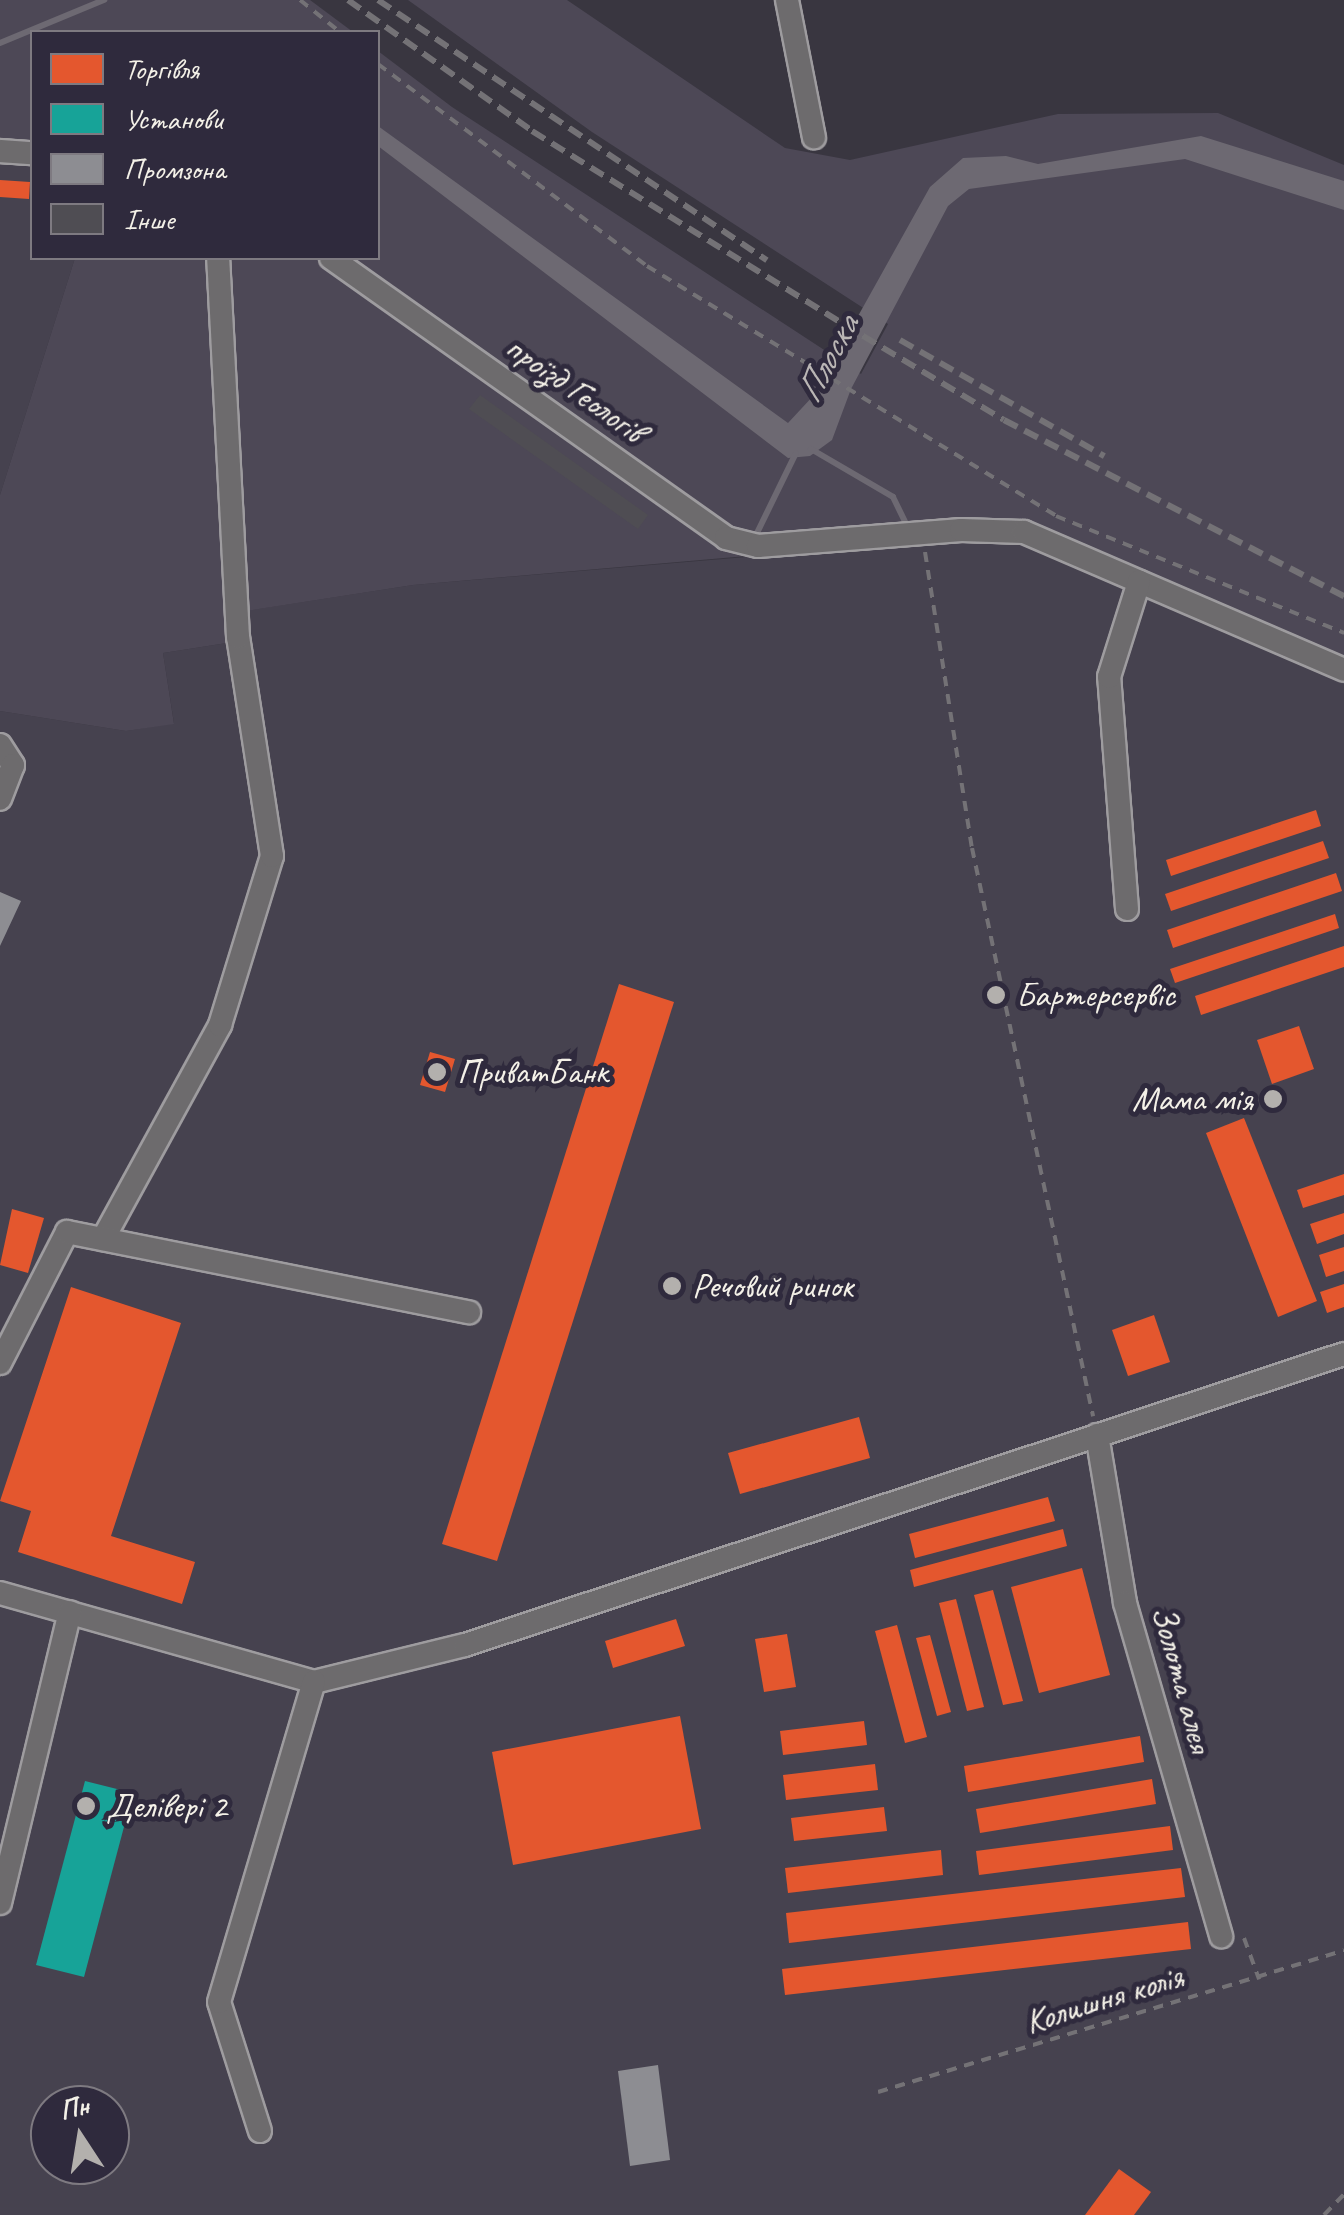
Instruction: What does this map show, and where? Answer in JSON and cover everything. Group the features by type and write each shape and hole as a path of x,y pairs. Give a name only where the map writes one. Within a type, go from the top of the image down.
{"street":[{"path":"787,0 814,137"},
{"path":"0,151 30,153"},
{"path":"104,1239 220,1025 272,856 238,637 218,260"},
{"name":"проїзд Геологів","path":"333,260 726,538 758,546 923,533 1024,532 1344,670"},
{"path":"1127,908 1110,677 1139,582"},
{"path":"0,745 14,766 0,799"},
{"path":"0,1363 67,1232 469,1312"},
{"path":"0,1593 314,1682 466,1644 1344,1354"},
{"name":"Золота алея","path":"1097,1435 1125,1604 1221,1936"},
{"path":"0,1903 70,1612"},
{"path":"260,2130 219,2002 314,1682"}],"path":[{"path":"300,0 338,30"},
{"path":"380,65 648,266 1056,516 1344,633"},
{"path":"923,533 972,848 1097,1435"},
{"path":"1221,1936 1244,1935 1260,1979"},
{"name":"Колишня колія","path":"878,2092 1260,1979 1344,1950"},
{"path":"1324,2215 1344,2194"}],"shaded area":[{"path":"0,0 310,0 350,30 30,30 30,145 0,144"},
{"path":"408,0 567,0 785,148 850,160 1058,114 1218,113 1344,165 1344,670 1024,532 413,585 246,611 246,640 163,653 174,724 126,731 0,711 0,495 74,260 380,260 380,53 452,107 861,374 888,324 592,132"},
{"path":"380,127 788,423 814,395 930,187 963,158 1006,156 1038,164 1201,136 1344,181 1344,210 1185,159 969,189 948,206 851,389 832,440 810,456 788,458 380,148"},
{"path":"0,161 30,163 30,260 74,260 0,495"},
{"name":"Речовий ринок","path":"962,539 1021,542 1344,681 1344,2215 0,2215 0,711 126,731 174,723 163,653 246,640 245,611 413,585"}],"building: Торгівля":[{"path":"0,180 30,182 29,199 0,197"},
{"path":"1316,810 1321,826 1171,876 1166,860"},
{"path":"1323,841 1329,858 1171,911 1165,894"},
{"path":"1336,873 1342,891 1173,948 1167,930"},
{"path":"1335,914 1339,928 1175,983 1170,969"},
{"path":"1344,946 1344,967 1201,1015 1195,996"},
{"path":"619,984 674,1002 497,1561 442,1544"},
{"path":"1299,1026 1314,1069 1272,1084 1257,1040"},
{"path":"430,1052 455,1059 445,1092 420,1085"},
{"path":"1244,1118 1317,1301 1278,1317 1206,1133"},
{"path":"1344,1174 1344,1195 1303,1208 1297,1190"},
{"path":"12,1209 44,1218 28,1273 0,1265"},
{"path":"1344,1213 1344,1234 1317,1244 1310,1224"},
{"path":"1344,1247 1344,1271 1326,1277 1319,1255"},
{"path":"1344,1284 1344,1307 1327,1313 1320,1292"},
{"path":"71,1287 181,1323 111,1536 195,1562 182,1604 18,1552 31,1511 0,1501"},
{"path":"1154,1315 1170,1362 1128,1376 1112,1330"},
{"path":"859,1417 870,1458 740,1494 728,1453"},
{"path":"1048,1497 1055,1521 915,1558 909,1534"},
{"path":"1063,1529 1067,1546 914,1587 910,1570"},
{"path":"1082,1568 1110,1675 1039,1693 1011,1587"},
{"path":"993,1590 1023,1701 1003,1705 974,1595"},
{"path":"956,1599 984,1707 967,1711 939,1603"},
{"path":"676,1619 685,1646 613,1668 605,1641"},
{"path":"897,1625 927,1737 905,1743 875,1631"},
{"path":"787,1634 796,1687 764,1692 755,1639"},
{"path":"930,1635 951,1712 937,1716 916,1638"},
{"path":"680,1716 701,1829 513,1865 492,1752"},
{"path":"864,1721 867,1745 783,1755 780,1731"},
{"path":"1140,1736 1144,1762 968,1792 964,1766"},
{"path":"875,1764 878,1790 786,1800 783,1775"},
{"path":"1152,1779 1156,1804 980,1833 976,1809"},
{"path":"884,1807 887,1831 794,1841 791,1818"},
{"path":"1170,1826 1173,1850 979,1875 976,1851"},
{"path":"941,1850 943,1875 788,1893 785,1868"},
{"path":"1181,1868 1185,1897 789,1943 786,1913"},
{"path":"1188,1922 1191,1949 785,1995 782,1969"},
{"path":"1119,2169 1151,2192 1134,2215 1085,2215"}],"building: Установи":[{"path":"85,1781 133,1793 84,1977 36,1965"}],"building: Промзона":[{"path":"0,892 21,901 0,946"},
{"path":"658,2065 670,2160 630,2166 618,2071"}],"building: Інше":[{"path":"480,395 648,515 638,529 469,409"}],"waterway":[{"path":"31,30 104,0"},
{"path":"0,43 30,31"},
{"path":"811,449 893,497 906,524"},
{"path":"755,537 796,453"}],"railway":[{"path":"348,0 532,131 843,324 1004,420 1344,596"},
{"path":"378,0 767,260"},
{"path":"900,340 1104,456"}],"place":[{"name":"Бартерсервіс","path":"996,995"},
{"name":"ПриватБанк","path":"437,1072"},
{"name":"Мама мія","path":"1273,1099"},
{"name":"Речовий ринок","path":"672,1286"},
{"name":"Делівері 2","path":"86,1806"}],"water label":[{"name":"Плоска","path":"827,359"}]}
